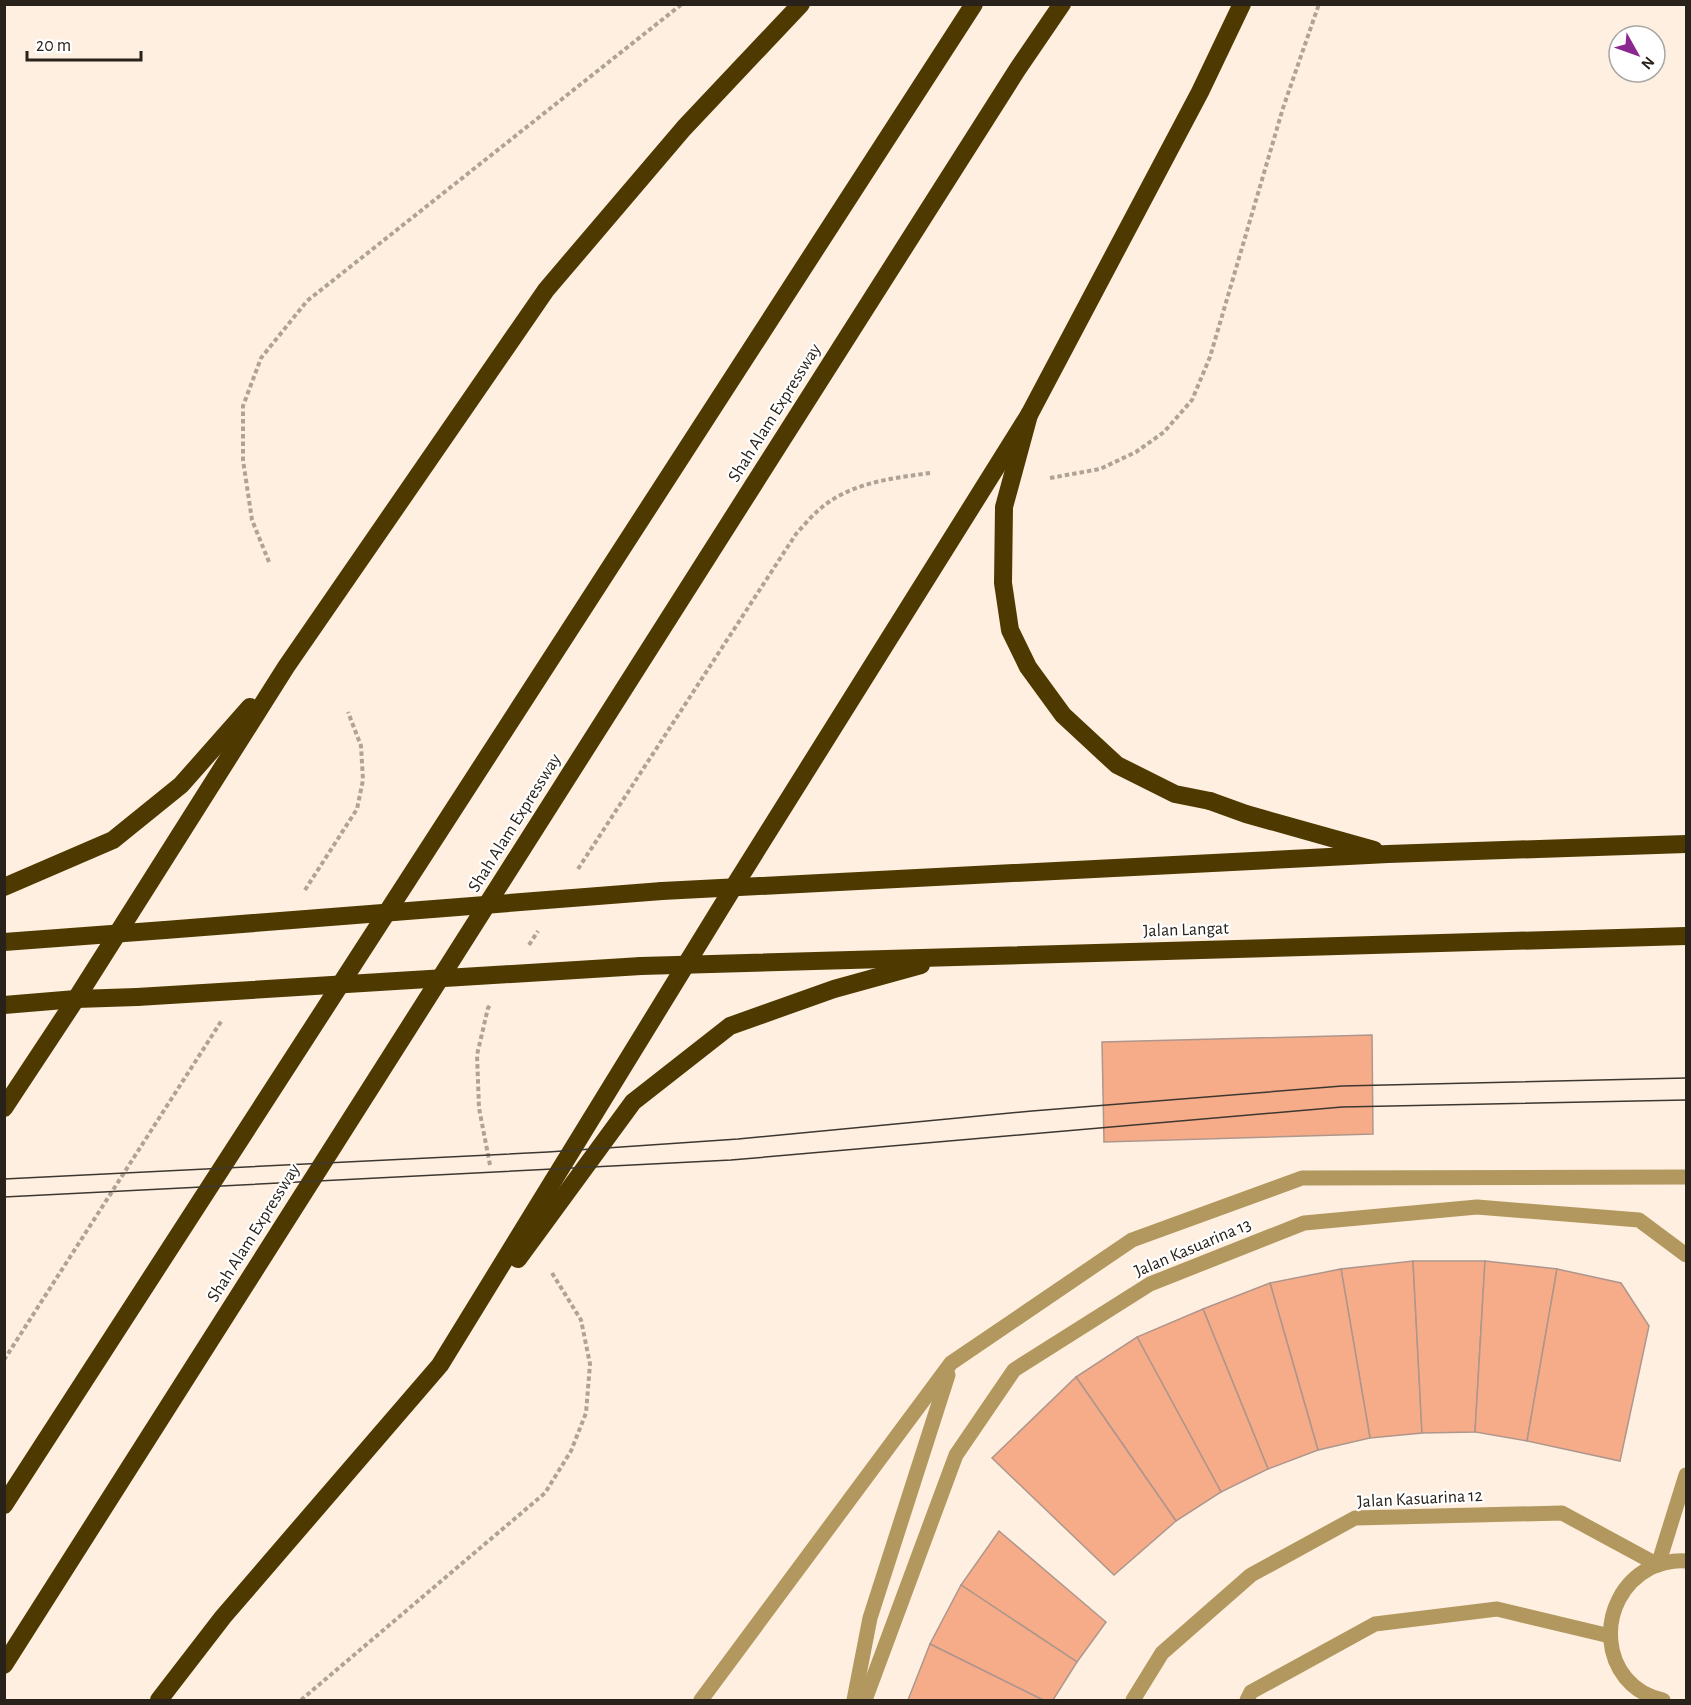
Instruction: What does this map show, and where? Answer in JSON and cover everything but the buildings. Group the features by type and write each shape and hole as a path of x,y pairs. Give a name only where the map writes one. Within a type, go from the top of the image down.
{"highway":[{"path":"4,1108 76,999 286,667 546,290 684,128 801,4"},
{"path":"4,1505 974,4"},
{"name":"Shah Alam Expressway","path":"4,1665 1011,80 1062,4"},
{"path":"440,1365 733,888 1029,415 1200,92 1242,4"},
{"path":"1029,415 1004,507 1003,584 1010,630 1028,667 1063,715 1118,765 1175,794 1210,801 1246,814 1389,854"},
{"path":"4,887 113,840 181,786 286,667"},
{"path":"4,942 662,891 1389,854 1686,843"},
{"name":"Jalan Langat","path":"4,1005 641,966 1686,936"},
{"path":"159,1701 231,1608 440,1365 633,1102 730,1026 834,989 949,958"}],"street":[{"path":"701,1701 951,1363 1132,1240 1302,1178 1684,1180"},
{"name":"Jalan Kasuarina 13","path":"865,1701 956,1455 1014,1370 1150,1284 1304,1223 1476,1207 1639,1220 1686,1255"},
{"path":"854,1701 870,1618 951,1363"},
{"path":"1658,1564 1686,1475"},
{"name":"Jalan Kasuarina 12","path":"1133,1701 1162,1653 1251,1575 1355,1518 1562,1513 1658,1564"},
{"path":"1663,1701 1638,1689 1623,1674 1614,1656 1610,1635 1612,1613 1622,1592 1638,1575 1658,1564 1686,1561"},
{"path":"1247,1701 1251,1692 1375,1624 1497,1609 1610,1635"}],"path":[{"path":"269,562 252,520 243,460 243,406 261,358 307,301 682,4"},
{"path":"1050,478 1100,469 1136,452 1164,432 1192,400 1210,357 1283,108 1319,4"},
{"path":"578,870 796,534 826,504 856,488 892,478 930,473"},
{"path":"300,899 357,809 363,780 361,747 348,712"},
{"path":"526,949 539,929"},
{"path":"490,1165 478,1108 477,1055 488,1008 494,998"},
{"path":"4,1360 224,1018"},
{"path":"301,1701 545,1493 571,1451 586,1413 590,1364 581,1320 552,1273"}],"tram line":[{"path":"4,1179 548,1152 738,1139 1032,1111 1342,1086 1686,1078"},
{"path":"4,1197 731,1160 1342,1107 1686,1100"}]}
